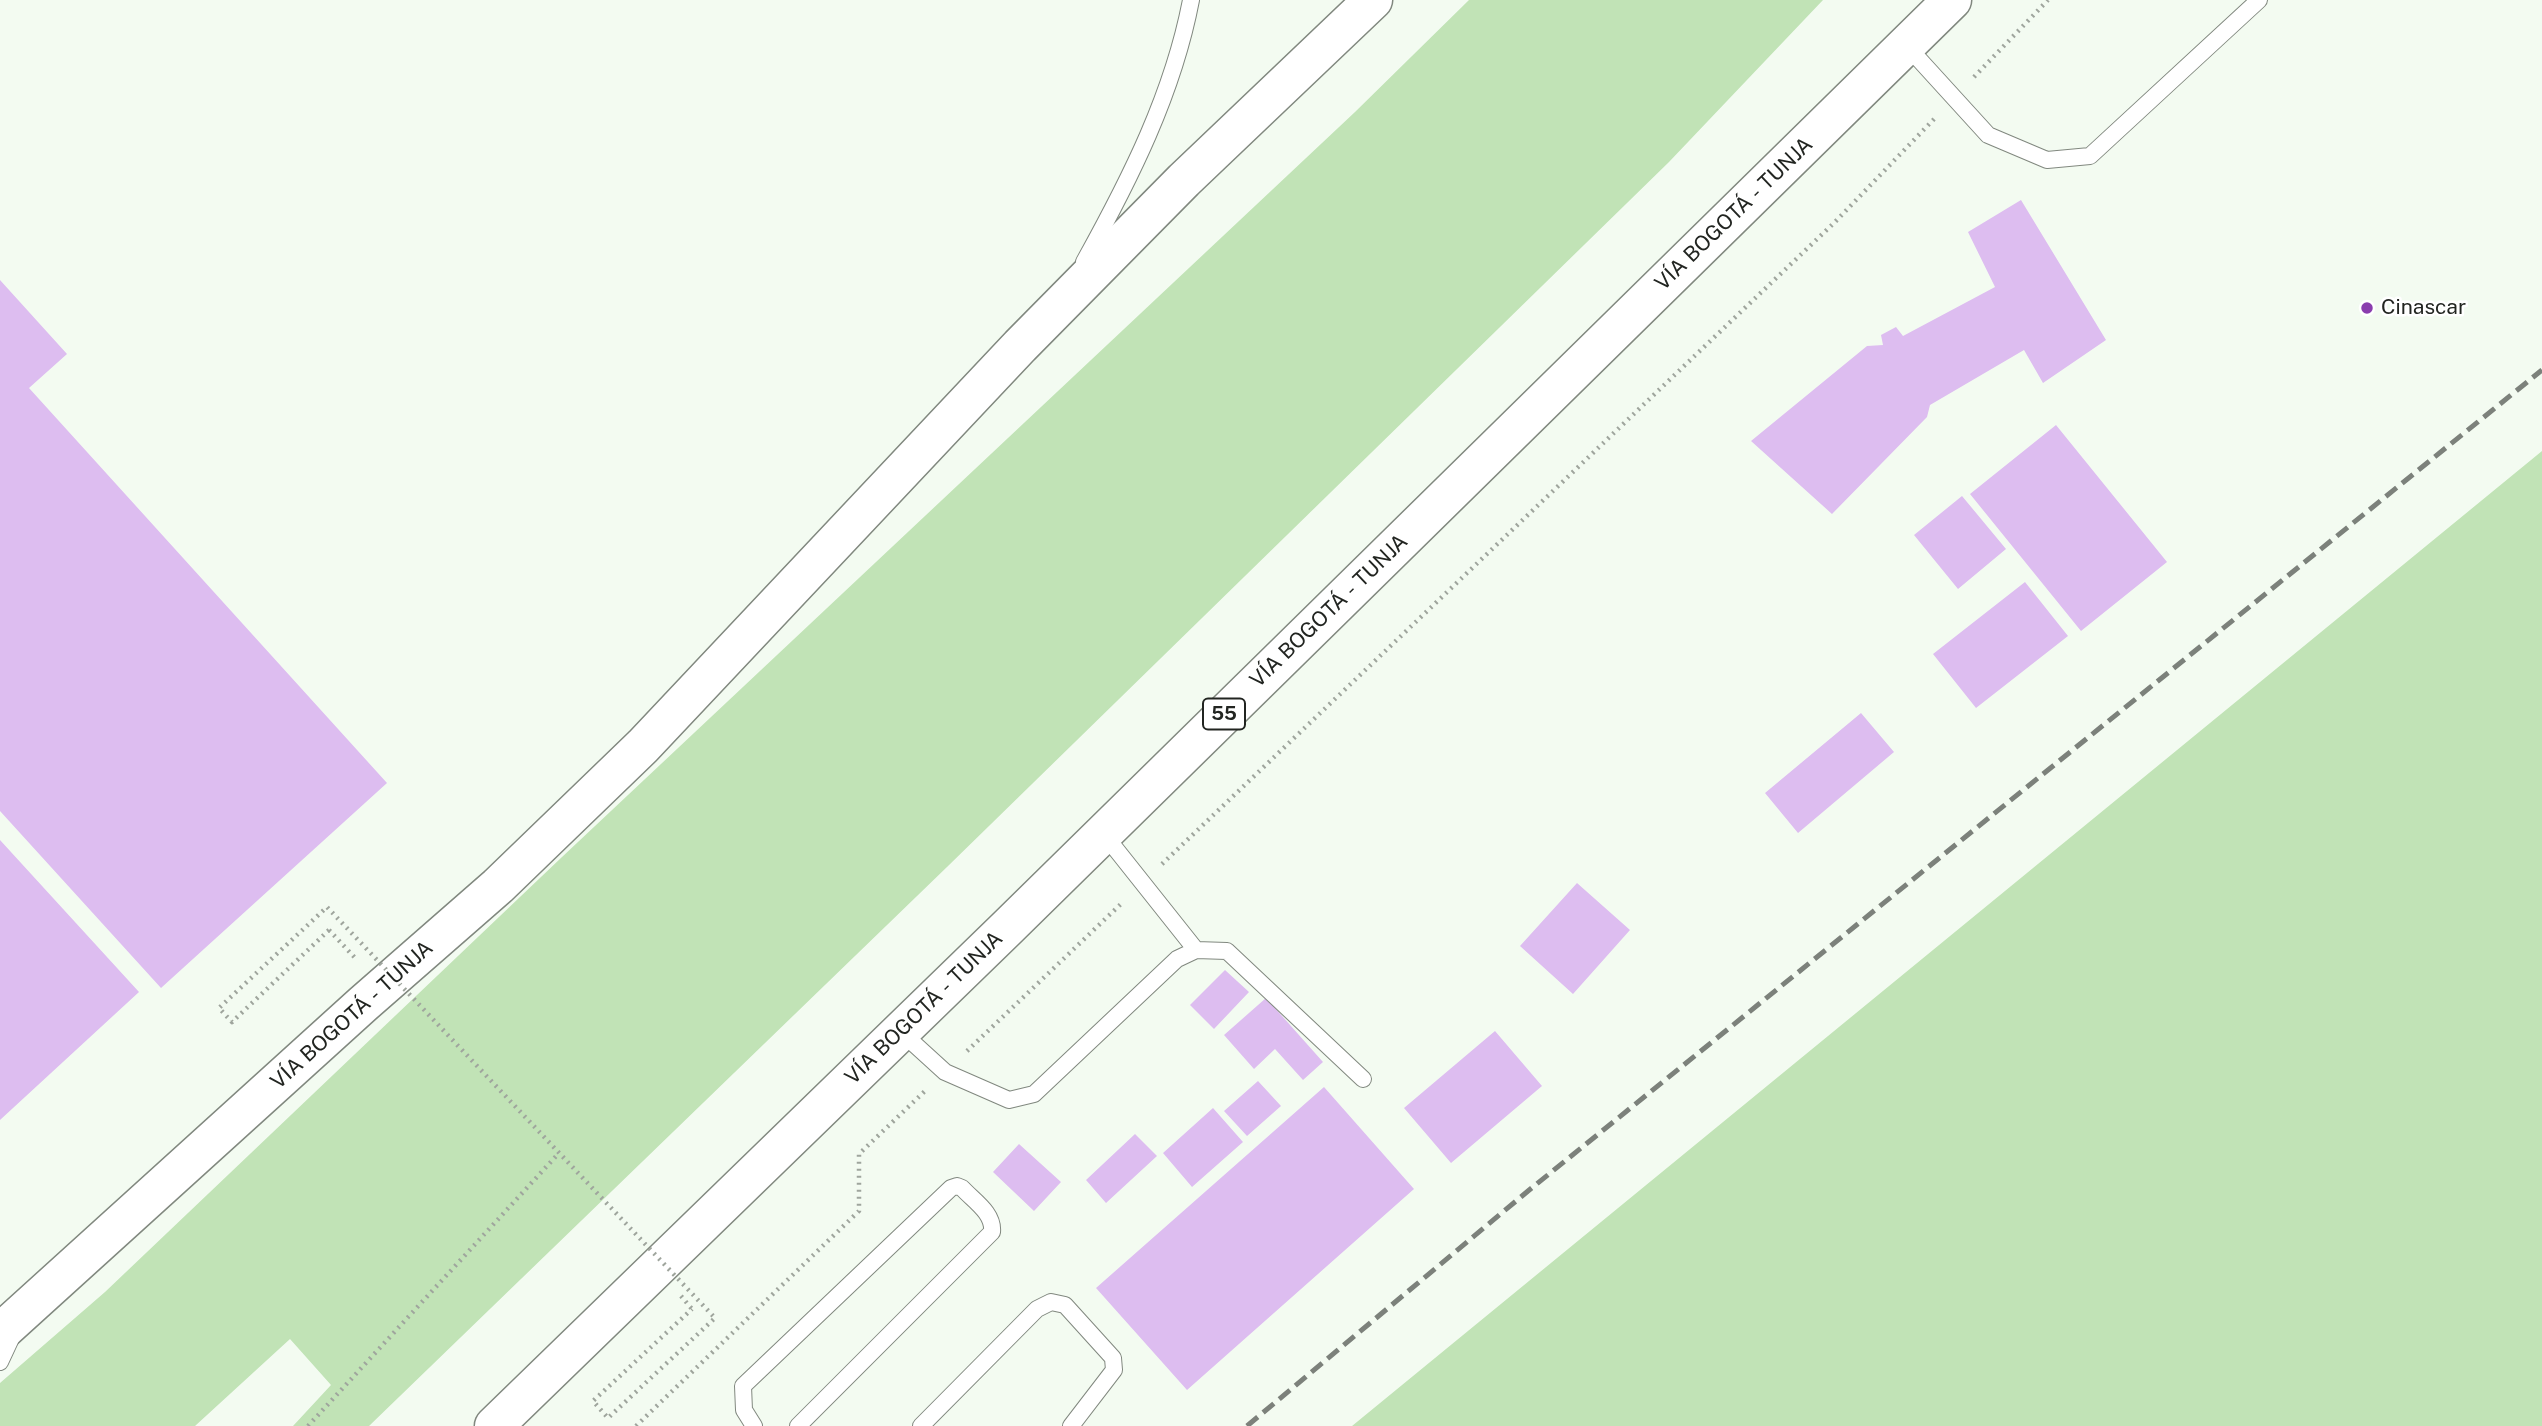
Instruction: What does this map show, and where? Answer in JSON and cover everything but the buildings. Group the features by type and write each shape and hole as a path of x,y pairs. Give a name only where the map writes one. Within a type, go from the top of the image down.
{"highway":[{"name":"VÍA BOGOTÁ - TUNJA","path":"12,1322 363,1004 498,886 634,755 1062,303 1184,180 1373,0"},
{"name":"VÍA BOGOTÁ - TUNJA","path":"494,1426 1952,0"}],"lane":[{"path":"1062,303 1114,207 1157,117 1191,0"},
{"path":"1906,45 1988,135 2047,160 2090,156 2259,0"},
{"path":"1103,833 1196,950"},
{"path":"900,1031 945,1072 1009,1100 1034,1094 1177,959 1196,950 1227,951 1363,1079"},
{"path":"754,1426 744,1410 743,1386 951,1188 962,1188 990,1216 992,1232 798,1426"},
{"path":"921,1426 1037,1309 1051,1302 1065,1305 1113,1358 1115,1364 1114,1370 1070,1426"},
{"path":"0,1362 12,1322"}],"path":[{"path":"636,1426 859,1211 859,1154 1835,222 2049,0"},
{"path":"329,930 232,1022 219,1009 327,907 715,1318 608,1418 593,1401 692,1309"},
{"path":"307,1426 559,1153"}],"green space":[{"path":"1469,0 1823,0 1669,162 947,867 369,1426 293,1426 331,1385 290,1339 195,1426 0,1426 0,1383 105,1292 562,857 1355,112"},
{"path":"2542,451 2542,1426 1352,1426"}],"railway":[{"path":"1247,1426 1528,1191 2542,370"}],"place":[{"name":"Cinascar","path":"2367,308"}]}
